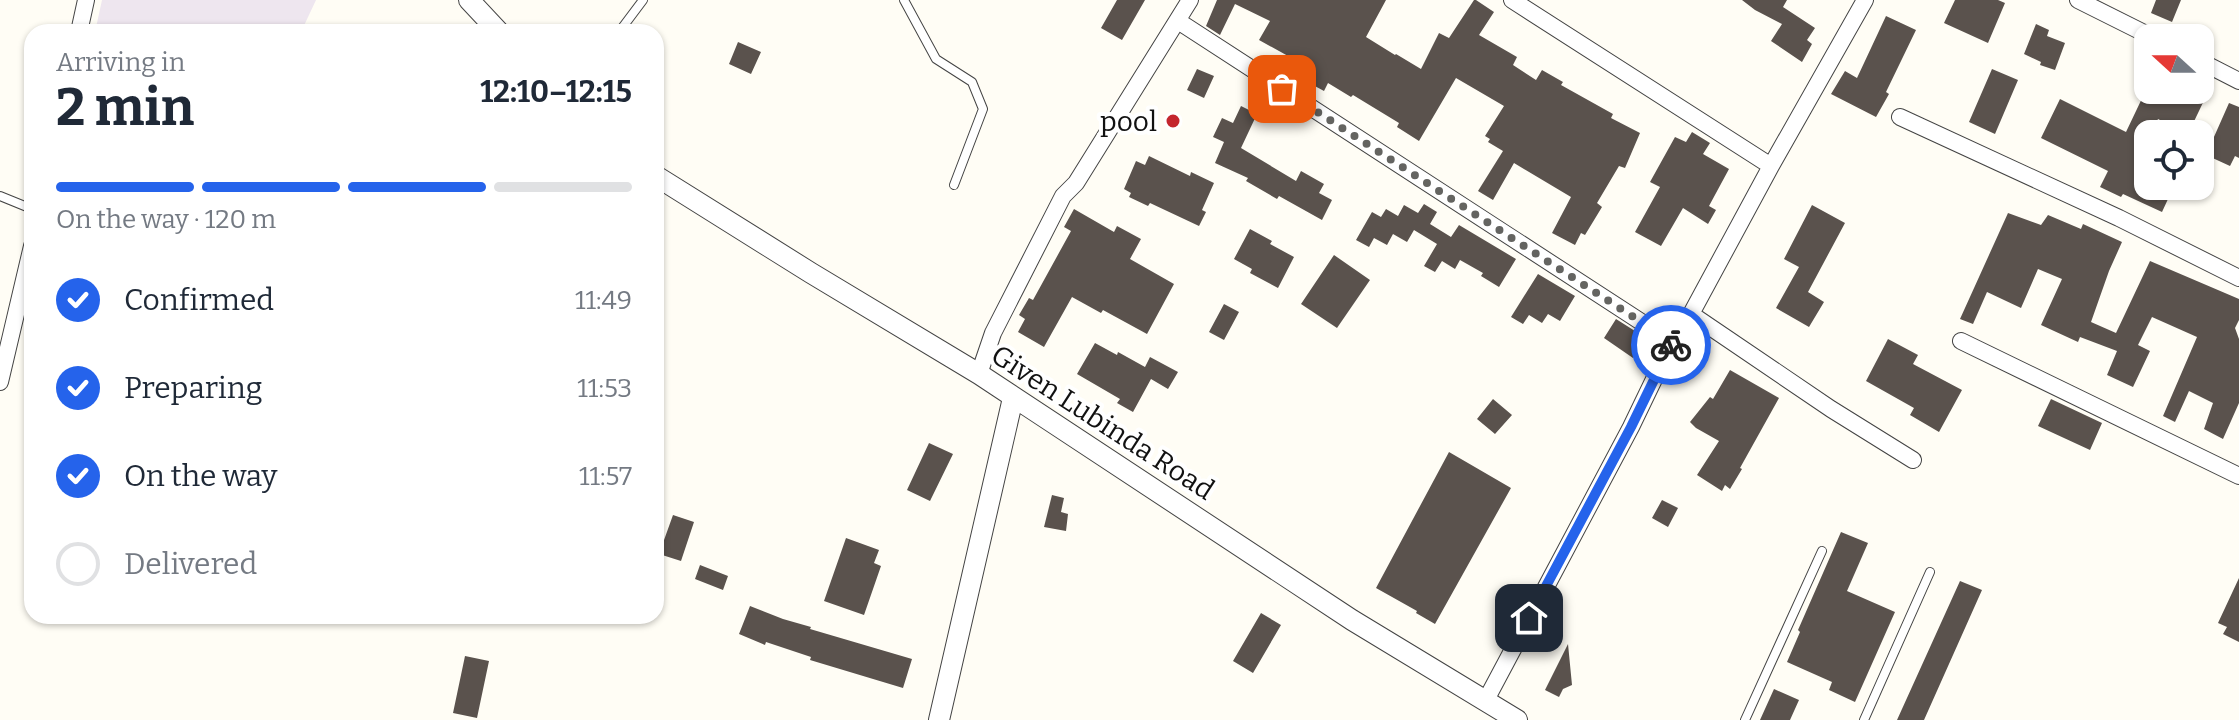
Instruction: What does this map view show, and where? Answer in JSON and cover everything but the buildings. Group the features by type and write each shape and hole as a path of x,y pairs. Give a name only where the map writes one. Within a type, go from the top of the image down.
{"street":[{"path":"81,24 86,0"},
{"path":"469,0 492,24"},
{"path":"979,374 993,333 1063,196 1076,183 1190,0"},
{"path":"1512,0 1771,166"},
{"path":"1486,700 1631,427 1672,342 1691,314 1865,0"},
{"path":"2078,0 2134,28"},
{"path":"1178,21 1672,342"},
{"path":"2214,68 2239,81"},
{"path":"1900,117 2119,218 2239,278"},
{"name":"Given Lubinda Road","path":"664,181 979,374 1352,620 1517,720"},
{"path":"0,382 24,280"},
{"path":"1691,314 1831,409 1913,460"},
{"path":"1961,341 2239,476"},
{"path":"939,720 1013,398"}],"lane":[{"path":"625,24 643,0"},
{"path":"904,0 936,59 972,82 983,109 954,185"},
{"path":"0,196 24,206"},
{"path":"1745,720 1822,551"},
{"path":"1864,720 1930,572"}],"shaded area":[{"path":"102,0 316,0 305,24 97,24"}],"way so far":[{"path":"1282,89 1672,342 1671,345"}],"place":[{"name":"pool","path":"1173,121"}],"route":[{"path":"1529,618 1671,345"}]}
